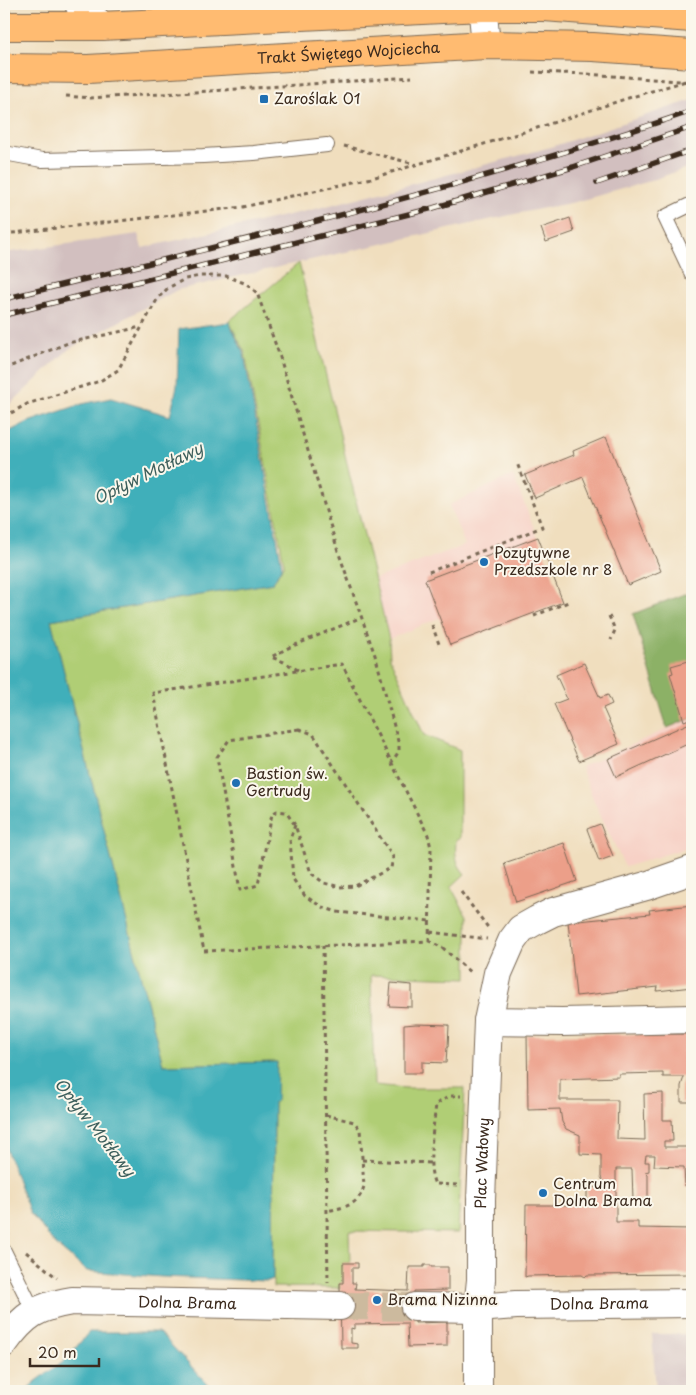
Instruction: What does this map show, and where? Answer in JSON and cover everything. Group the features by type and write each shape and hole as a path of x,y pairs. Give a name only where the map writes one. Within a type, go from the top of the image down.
{"main road":[{"path":"4,26 102,26 482,5 544,7 679,17"},
{"name":"Trakt Świętego Wojciecha","path":"4,68 88,69 486,45 593,47 692,54"}],"street":[{"path":"80,4 102,26"},
{"path":"482,5 486,45"},
{"name":"Plac Wałowy","path":"478,1391 478,1308 481,1280 488,1021 498,974 512,941 521,929 553,912 646,886 692,870"},
{"path":"488,1021 562,1022 692,1019"},
{"name":"Dolna Brama","path":"34,1312 52,1305 72,1301 340,1306"},
{"name":"Dolna Brama","path":"414,1307 478,1308 516,1305 692,1303"},
{"path":"4,1343 20,1324 34,1312"}],"lane":[{"path":"4,153 42,160 203,156 254,153 327,145"},
{"path":"692,204 665,217 692,274"},
{"path":"4,1251 34,1312"}],"path":[{"path":"532,72 692,80"},
{"path":"4,234 243,207 372,178 692,80"},
{"path":"327,145 347,146 416,164"},
{"path":"4,417 27,404 110,376 118,370 158,298 168,288 185,279 200,276 226,276 246,284 257,293 279,354 338,551 376,658 399,745 399,751 391,762"},
{"path":"4,369 68,343 142,327"},
{"path":"429,572 542,527 517,463"},
{"path":"534,616 568,602"},
{"path":"610,616 615,630 611,640"},
{"path":"298,671 272,657 288,648 362,617"},
{"path":"432,625 439,644 438,647"},
{"path":"429,941 431,848 428,835 342,664 153,692 204,951 429,941 443,948 476,977"},
{"path":"300,730 313,734 393,857 391,868 354,886 340,887 324,883 311,874 295,824 286,812 277,811 272,814 258,885 240,890 218,757 228,740 300,730"},
{"path":"295,824 290,839 293,879 305,896 322,907 337,912 430,921"},
{"path":"462,892 493,933"},
{"path":"430,932 477,937"},
{"path":"323,945 328,1272"},
{"path":"458,1184 435,1184 431,1176 436,1104 450,1096 469,1096"},
{"path":"326,1115 354,1122 360,1129 364,1186 359,1198 349,1206 327,1210"},
{"path":"362,1160 431,1163"}],"shaded area":[{"path":"692,100 692,166 647,182 575,202 177,290 69,349 4,410 4,253 138,234 142,248 311,210 551,147"},
{"name":"Pozytywne Przedszkole nr 8","path":"513,475 563,602 450,645 439,618 389,639 374,579 465,545 449,505"},
{"path":"692,718 692,846 625,867 593,799 581,767"},
{"path":"652,1334 686,1334 687,1386 692,1386 692,1391 656,1391"}],"green space":[{"path":"299,263 389,639 390,658 424,735 460,750 460,839 456,840 456,858 465,874 451,887 467,916 467,978 371,975 374,1085 406,1088 465,1088 458,1233 349,1231 350,1263 343,1263 343,1283 340,1283 340,1288 273,1287 274,1102 277,1062 163,1065 51,620 273,583 284,564 245,353 229,321"},
{"path":"692,591 692,718 667,728 633,614"}],"water":[{"name":"Opływ Motławy","path":"229,322 244,354 282,566 273,583 51,620 163,1065 277,1062 276,1102 274,1102 273,1279 268,1281 162,1277 87,1271 55,1244 30,1213 4,1144 4,434 28,422 82,404 111,398 170,416 177,386 179,329"},
{"path":"89,1332 159,1332 214,1391 25,1391 66,1359"}],"building":[{"path":"570,218 574,232 546,242 541,228"},
{"path":"606,437 661,571 628,585 583,477 535,498 525,475 574,455 573,451"},
{"path":"538,537 563,602 450,645 425,580"},
{"path":"692,660 692,718 684,721 670,674 673,673 671,666"},
{"path":"584,663 600,698 608,695 612,704 603,708 619,744 579,761 554,704 567,699 556,675"},
{"path":"692,722 692,742 616,777 608,759"},
{"path":"600,824 613,856 599,861 587,829"},
{"path":"564,843 577,881 516,902 504,863"},
{"path":"692,905 692,987 657,991 658,987 576,996 568,922 650,914 649,910"},
{"path":"391,983 412,985 412,1007 389,1006"},
{"path":"404,1025 449,1025 446,1063 422,1062 422,1073 404,1073"},
{"path":"692,1034 692,1102 681,1102 681,1086 684,1077 663,1077 663,1073 619,1074 619,1077 560,1079 560,1100 618,1100 617,1139 645,1140 644,1094 663,1093 663,1120 672,1120 673,1141 664,1141 664,1147 692,1147 692,1186 685,1186 684,1167 654,1166 655,1155 646,1155 645,1162 649,1162 649,1171 645,1172 648,1175 648,1200 633,1200 632,1169 616,1169 616,1222 638,1222 638,1228 692,1229 692,1274 525,1277 526,1205 587,1205 587,1187 607,1188 601,1177 601,1155 580,1154 580,1135 566,1129 562,1122 560,1109 528,1110 527,1035"},
{"path":"343,1263 358,1263 358,1268 352,1268 352,1283 356,1283 355,1289 408,1291 409,1267 431,1265 431,1267 448,1267 448,1290 414,1291 415,1323 447,1322 447,1346 408,1347 407,1323 354,1324 354,1329 351,1328 351,1343 358,1344 358,1348 341,1348 340,1283 343,1283"}],"tunnel":[{"path":"340,1306 415,1307"}],"railway":[{"path":"4,299 264,235 436,189 522,165 692,111"},
{"path":"4,315 433,208 573,167 692,127"},
{"path":"597,183 692,150"}],"place":[{"name":"Zaroślak 01","path":"264,99"},
{"name":"Pozytywne Przedszkole nr 8","path":"484,562"},
{"name":"Bastion św. Gertrudy","path":"236,783"},
{"name":"Centrum Dolna Brama","path":"543,1193"},
{"name":"Brama Nizinna","path":"377,1300"}]}
